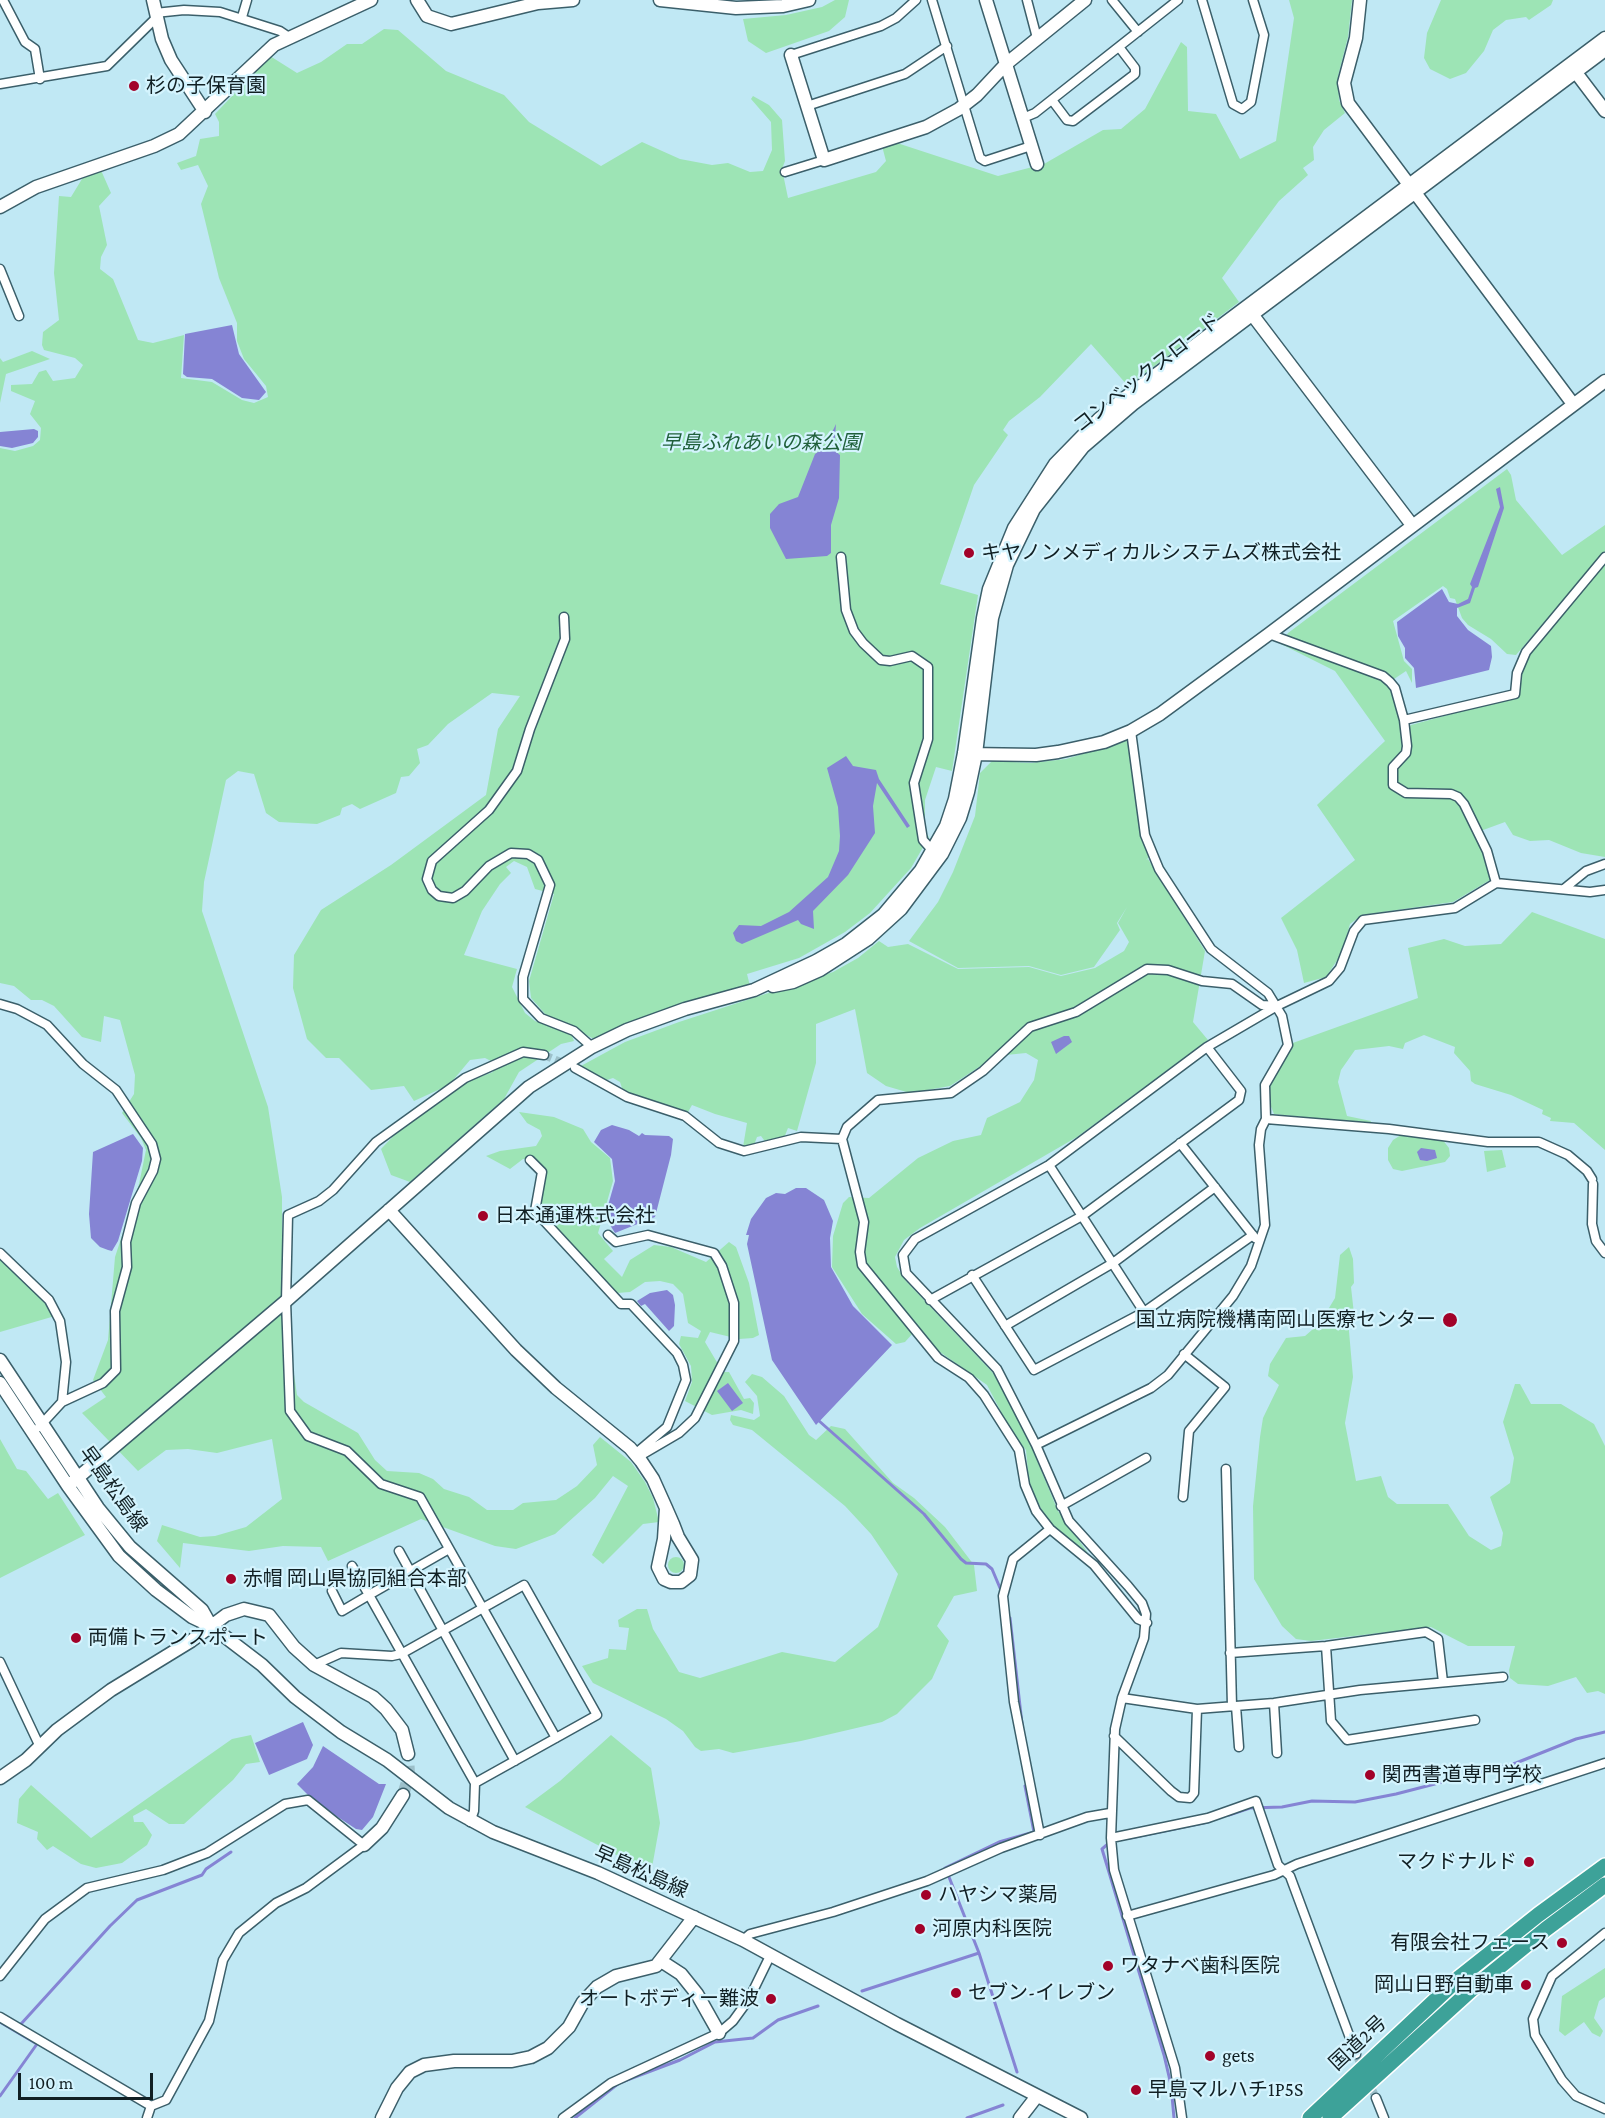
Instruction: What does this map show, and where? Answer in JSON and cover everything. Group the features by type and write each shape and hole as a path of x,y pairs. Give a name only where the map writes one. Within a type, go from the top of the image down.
{"highway":[{"name":"国道2号","path":"1310,2118 1460,1977 1538,1914 1605,1866"},
{"name":"国道2号","path":"1330,2118 1471,1990 1545,1929 1605,1885"}],"street":[{"path":"3,0 25,42 35,49 40,79"},
{"path":"153,0 171,60 205,112"},
{"path":"242,17 247,0"},
{"path":"0,207 36,187 154,146 179,134 205,112 260,57 289,37 371,0"},
{"path":"417,0 427,16 451,24 535,2 573,0"},
{"path":"660,0 736,8 783,6 809,0"},
{"path":"824,160 791,55 881,26 896,18 916,0"},
{"path":"932,0 980,158 985,161 1031,146"},
{"path":"986,0 1037,164"},
{"path":"1027,0 1037,38"},
{"path":"784,172 926,128 965,104 1006,64 1085,0"},
{"path":"1112,0 1138,32"},
{"path":"1023,118 1035,113 1178,0"},
{"path":"1202,0 1233,104 1242,110 1251,102 1264,35 1253,0"},
{"path":"1360,0 1356,38 1345,75 1346,96 1352,111 1573,404"},
{"path":"0,84 107,66 156,16 184,10 220,12 242,17 280,31 289,37"},
{"name":"コンベックスロード","path":"754,990 793,982 841,959 901,909 929,874 956,827 968,792 983,618 990,589 1014,528 1033,494 1055,464 1099,419 1250,311 1573,68 1605,38"},
{"path":"807,106 905,74 947,46"},
{"path":"1052,100 1067,120 1073,121 1135,74 1136,68 1119,47"},
{"name":"コンベックスロード","path":"1573,68 1605,50"},
{"path":"1573,68 1605,111"},
{"path":"0,269 19,316"},
{"path":"1250,311 1412,525"},
{"path":"68,1486 286,1301 529,1087 592,1047 665,1016 754,990 816,961 861,933 905,891 932,850 946,826 970,754 1058,752 1104,742 1131,731 1160,714 1605,381"},
{"path":"841,557 846,610 854,632 881,660 890,661 912,656 928,667 928,739 914,783 923,840 932,850"},
{"path":"1404,720 1515,694 1517,673 1526,652 1605,557"},
{"path":"564,617 565,639 530,729 517,771 489,810 432,861 427,879 432,890 439,896 453,898 465,891 489,866 511,853 528,854 538,860 550,885 523,977 523,999 540,1018 574,1031 592,1047"},
{"path":"1269,634 1383,676 1395,688 1404,720 1407,746 1406,753 1393,767 1393,785 1406,793 1451,794 1458,797 1464,804 1487,851 1496,883"},
{"path":"1036,1445 1151,1388 1168,1375 1233,1296 1251,1266 1265,1225 1259,1145 1261,1129 1266,1119 1265,1085 1283,1056 1288,1039 1277,1006 1268,993 1211,949 1159,869 1145,835 1131,731"},
{"path":"1566,888 1586,871 1605,864"},
{"path":"1182,2118 1175,2068 1114,1870 1111,1841 1114,1736 1122,1698 1144,1638 1147,1623 1142,1603 1069,1521 1036,1445 997,1369 906,1273 903,1263 906,1247 915,1239 1049,1165 1207,1047 1277,1006 1329,981 1340,968 1354,931 1363,920 1455,908 1496,883 1590,892 1605,890"},
{"path":"1147,1623 1138,1619 1094,1565 1050,1529 1036,1511 1024,1485 1019,1450 984,1395 969,1378 938,1358 862,1265 860,1251 864,1222 842,1139 847,1127 878,1100 951,1093 983,1071 1030,1028 1076,1012 1147,969 1168,970 1202,981 1232,984 1262,1005 1277,1006"},
{"path":"0,1004 31,1015 47,1025 83,1064 116,1090 152,1144 156,1159 153,1171 136,1203 126,1242 127,1267 115,1311 116,1370 103,1383 62,1402 44,1424 32,1432"},
{"path":"930,1300 1082,1216 1239,1100 1241,1091 1207,1047"},
{"path":"544,1055 523,1052 465,1078 376,1142 333,1190 319,1201 288,1215 286,1301 290,1411 304,1432 320,1443 347,1451 381,1484 420,1497 556,1738"},
{"path":"575,1068 627,1097 685,1116 719,1143 744,1151 801,1137 842,1139"},
{"path":"1266,1119 1389,1129 1488,1142 1539,1142 1568,1155 1587,1171 1592,1181 1592,1224 1596,1241 1605,1253"},
{"path":"1180,1143 1259,1243"},
{"path":"530,1160 542,1172 535,1211 621,1304 631,1304 677,1353 683,1365 686,1380 667,1427 637,1456"},
{"path":"1049,1165 1144,1312"},
{"path":"1005,1326 1113,1263 1215,1187"},
{"path":"389,1210 516,1350 556,1388 637,1456 653,1479 666,1508 678,1537 692,1560 690,1575 681,1582 664,1579 658,1567 664,1539 666,1508"},
{"path":"608,1235 616,1242 648,1235 714,1253 722,1266 734,1303 734,1341 695,1418 680,1433 637,1456"},
{"path":"972,1275 1034,1370 1144,1312 1253,1235"},
{"path":"0,1253 56,1308 63,1335 66,1362 62,1402"},
{"path":"1183,1497 1184,1460 1189,1431 1224,1387 1184,1354"},
{"name":"早島松島線","path":"0,1360 80,1476 98,1508 130,1547 202,1610 211,1626"},
{"name":"早島松島線","path":"0,1383 68,1486 119,1556 156,1590 192,1617 211,1626 262,1665 294,1697 341,1732 387,1760 470,1822 598,1873 743,1940 1081,2118"},
{"path":"1061,1506 1146,1458"},
{"path":"1226,1469 1230,1653 1239,1747"},
{"path":"1040,1835 1014,1702 1003,1596 1013,1559 1050,1529"},
{"path":"332,1591 342,1611 448,1549"},
{"path":"399,1551 441,1631 515,1761"},
{"path":"352,1566 475,1783 474,1811 470,1822"},
{"path":"315,1665 341,1653 392,1656 401,1654 524,1585 597,1715 475,1783"},
{"path":"0,1778 40,1747 57,1730 111,1690 226,1615 244,1609 258,1610 269,1615 294,1647 315,1665 373,1698 387,1709 402,1730 408,1754"},
{"path":"1230,1653 1326,1646 1426,1632 1438,1639 1443,1682"},
{"path":"1326,1646 1331,1722 1347,1740 1475,1720"},
{"path":"0,1662 40,1747"},
{"path":"1122,1698 1197,1709 1274,1703 1443,1682 1503,1677"},
{"path":"1274,1703 1277,1753"},
{"path":"1114,1736 1171,1791 1179,1797 1190,1798 1194,1793 1197,1709"},
{"path":"1127,1916 1284,1871 1297,1864 1605,1763"},
{"path":"147,2118 151,2106 165,2100 209,2021 223,1960 239,1933 276,1903 306,1887 364,1845 382,1828 403,1796"},
{"path":"0,1976 45,1919 87,1888 163,1870 207,1853 285,1804 308,1800 364,1845"},
{"path":"1111,1841 1208,1818 1256,1801 1278,1865 1290,1876 1356,2054"},
{"path":"743,1940 750,1934 833,1912 927,1881 1001,1848 1087,1817 1110,1813"},
{"path":"382,2118 397,2088 410,2072 439,2062 512,2061 531,2057 560,2038 583,2002 597,1987 616,1976 656,1966 694,1917"},
{"path":"1605,1933 1552,1976 1533,2019 1535,2036 1562,2080 1576,2096 1605,2109"},
{"path":"563,2118 611,2083 719,2033 733,2021 749,1999 770,1956"},
{"path":"661,1961 681,1974 698,1994 719,2033"},
{"path":"0,2017 151,2106"},
{"path":"1020,2118 1037,2096"},
{"path":"1376,2098 1384,2118"}],"green space":[{"path":"835,0 849,0 845,17 829,31 766,53 748,41 743,19 786,15 822,7"},
{"name":"早島ふれあいの森公園","path":"1289,0 1352,0 1348,37 1338,76 1339,100 1345,113 1324,130 1313,147 1314,160 1303,168 1308,175 1279,201 1222,278 1239,302 1128,386 1091,344 1040,397 1009,421 1003,430 1008,435 974,485 940,584 978,595 952,771 936,767 925,800 925,832 929,837 911,868 870,913 845,932 799,958 747,974 750,986 594,1039 546,1015 531,998 529,981 554,894 535,889 527,867 514,861 506,867 511,873 500,884 482,911 464,955 517,969 512,987 525,1013 535,1021 571,1034 574,1041 561,1044 519,1072 504,1099 410,1182 391,1175 381,1149 405,1124 464,1083 493,1072 493,1062 485,1058 470,1060 449,1085 414,1101 404,1086 371,1090 339,1058 326,1058 307,1039 293,988 294,955 321,910 391,865 486,795 498,729 520,696 492,693 448,724 428,745 417,749 420,763 409,776 401,777 396,793 360,809 352,804 342,808 340,815 317,824 279,822 266,813 254,774 238,771 226,780 204,882 202,911 268,1107 282,1197 282,1291 297,1395 304,1402 358,1433 375,1460 387,1471 419,1473 433,1479 444,1489 469,1497 487,1510 513,1510 523,1503 556,1500 577,1486 597,1465 593,1445 600,1437 631,1462 645,1482 653,1498 659,1522 643,1524 603,1564 592,1555 628,1486 613,1476 595,1498 555,1534 516,1549 495,1546 421,1519 328,1561 321,1547 283,1546 249,1551 183,1543 180,1568 157,1541 162,1525 200,1537 215,1536 246,1527 282,1499 272,1439 217,1453 188,1449 166,1450 138,1471 82,1413 106,1397 93,1380 108,1340 115,1257 139,1184 146,1150 141,1138 122,1113 134,1094 135,1075 120,1020 104,1016 101,1042 82,1037 54,1006 42,1000 31,1000 14,986 0,983 0,448 15,451 33,446 40,440 41,428 30,414 35,401 11,391 11,385 32,384 39,372 46,370 53,381 75,378 83,365 75,358 44,350 42,345 43,332 59,320 54,273 59,196 71,197 85,174 100,168 111,193 99,206 107,245 101,257 100,269 113,279 138,340 153,343 184,335 181,378 212,382 242,400 254,403 268,397 266,386 244,359 237,341 237,323 219,278 201,204 208,186 198,165 181,170 177,163 196,156 200,139 219,136 219,122 215,114 270,56 297,73 321,62 347,44 362,44 384,29 398,30 446,71 504,95 529,122 601,166 642,142 680,159 712,165 728,163 750,172 763,171 772,150 771,122 751,99 753,96 769,105 782,120 785,161 782,169 788,198 876,172 886,161 882,146 894,142 998,176 1044,164 1103,130 1121,129 1145,109 1181,42 1187,47 1188,111 1216,114 1240,159 1276,141 1294,18"},
{"path":"1441,0 1553,0 1551,5 1529,20 1526,17 1506,20 1493,30 1484,51 1466,73 1450,79 1430,69 1424,58 1427,33"},
{"path":"32,351 50,359 6,374 0,403 0,358 3,362"},
{"path":"1507,469 1511,475 1516,500 1562,555 1605,525 1605,551 1516,655 1507,654 1491,639 1468,625 1462,618 1455,599 1450,598 1447,589 1443,586 1393,621 1404,661 1412,669 1412,683 1406,671 1388,683 1404,732 1411,725 1518,696 1519,678 1526,657 1605,563 1605,857 1581,853 1549,840 1530,841 1513,835 1505,822 1475,833 1484,853 1490,880 1453,902 1362,915 1350,924 1342,953 1326,977 1304,983 1297,950 1281,918 1355,860 1317,805 1385,741 1335,671 1281,644 1288,633"},
{"path":"1128,740 1140,832 1149,857 1146,860 1148,859 1205,951 1193,1022 1208,1040 1077,1137 920,1228 904,1240 895,1257 897,1267 906,1281 993,1373 1024,1429 1058,1511 1088,1553 1055,1529 1044,1515 1029,1483 1026,1450 1012,1433 987,1385 937,1350 924,1335 914,1332 905,1342 896,1344 862,1314 832,1267 833,1236 843,1203 849,1197 869,1198 918,1158 953,1141 981,1135 987,1118 1020,1102 1034,1080 1038,1060 1026,1053 996,1056 950,1086 910,1093 886,1086 867,1073 855,1009 816,1024 816,1063 797,1131 788,1128 784,1138 767,1144 761,1136 757,1137 754,1145 743,1147 747,1123 692,1105 687,1114 649,1102 623,1091 620,1082 613,1078 607,1080 579,1067 625,1042 833,972 858,958 879,941 888,947 908,944 958,969 1029,967 1061,976 1095,968 1124,951 1129,942 1118,923 1127,907 1117,923 1120,930 1094,967 1061,975 1029,966 958,968 909,941 938,902 953,872 975,816 980,773 992,761 1031,763 1066,759"},
{"path":"1532,912 1605,939 1605,1150 1574,1123 1550,1121 1551,1118 1542,1114 1543,1110 1511,1095 1475,1084 1471,1081 1470,1071 1454,1053 1455,1047 1424,1035 1405,1043 1403,1049 1389,1046 1355,1050 1341,1070 1338,1082 1347,1116 1371,1121 1371,1124 1274,1114 1270,1104 1269,1083 1290,1044 1418,998 1408,948 1444,939 1465,946 1501,944"},
{"path":"519,1112 554,1117 583,1129 591,1142 610,1158 613,1181 598,1233 613,1251 604,1259 622,1277 630,1260 654,1245 671,1247 706,1262 729,1242 736,1247 749,1283 759,1335 739,1339 710,1332 705,1342 718,1364 708,1383 715,1387 723,1372 729,1372 744,1399 750,1398 754,1403 753,1414 741,1410 712,1415 685,1401 692,1382 691,1366 679,1344 681,1336 698,1338 701,1331 688,1323 683,1294 673,1284 660,1281 645,1282 630,1292 617,1293 538,1212 546,1171 536,1159 523,1159 510,1169 486,1156 500,1151 536,1146 542,1136 540,1130 527,1123"},
{"path":"1401,1135 1442,1139 1449,1148 1450,1156 1445,1162 1402,1171 1393,1169 1388,1160 1388,1148 1393,1140"},
{"path":"1502,1150 1506,1167 1487,1172 1484,1151"},
{"path":"1349,1247 1353,1259 1354,1283 1351,1287 1354,1314 1348,1320 1353,1377 1345,1423 1356,1481 1381,1476 1388,1497 1397,1504 1448,1504 1469,1536 1491,1550 1501,1546 1503,1533 1490,1497 1510,1483 1514,1458 1503,1422 1515,1384 1520,1384 1531,1404 1561,1404 1594,1424 1605,1446 1605,1694 1598,1691 1587,1693 1576,1677 1548,1686 1518,1684 1510,1678 1509,1670 1515,1646 1468,1646 1431,1627 1311,1641 1296,1639 1282,1626 1254,1579 1253,1506 1260,1437 1263,1418 1279,1385 1268,1376 1270,1364 1286,1338 1305,1336 1320,1323 1335,1298 1340,1255"},
{"path":"0,1258 51,1308 55,1316 0,1332"},
{"path":"752,1374 762,1377 784,1396 809,1435 816,1440 831,1426 845,1429 893,1483 914,1498 945,1527 974,1565 977,1591 954,1596 937,1626 949,1641 932,1679 897,1714 882,1722 801,1741 733,1753 719,1749 701,1751 683,1731 666,1719 593,1683 582,1666 608,1658 609,1649 626,1650 629,1628 619,1627 618,1620 637,1609 647,1609 653,1629 679,1672 700,1678 782,1652 835,1662 878,1627 898,1574 871,1534 845,1506 752,1430 733,1425 730,1420 731,1415 754,1420 760,1416 757,1396 745,1382"},
{"path":"0,1439 17,1469 26,1471 48,1499 58,1493 85,1535 0,1578"},
{"path":"673,1557 679,1557 684,1565 682,1571 673,1573 668,1568 668,1562"},
{"path":"251,1735 260,1762 246,1764 233,1780 184,1824 169,1824 146,1809 133,1816 134,1822 143,1822 152,1835 147,1845 122,1863 96,1868 81,1864 53,1846 47,1850 37,1839 38,1832 17,1823 19,1799 31,1785 91,1838 232,1739"},
{"path":"611,1735 651,1768 660,1823 651,1873 525,1807 560,1781"},
{"path":"1605,1968 1605,1997 1599,2001 1594,2018 1603,2031 1600,2037 1592,2033 1584,2022 1565,2036 1559,2031 1562,1996"}],"shaded area":[{"path":"232,325 239,354 266,392 259,400 242,398 212,379 187,377 183,374 185,334"},
{"path":"836,424 834,450 840,455 839,498 831,525 831,553 827,556 786,559 770,528 770,514 779,504 798,497 815,454 825,447"},
{"path":"34,429 38,431 38,437 33,443 12,448 0,446 0,432"},
{"path":"1500,487 1504,508 1478,587 1475,588 1470,603 1457,608 1457,616 1468,630 1491,646 1492,657 1489,670 1416,688 1414,668 1405,658 1405,648 1398,636 1397,622 1442,589 1449,602 1458,604 1468,599 1472,587 1470,584 1500,507 1496,489"},
{"path":"846,756 853,766 876,770 879,779 910,826 907,828 877,783 873,806 875,833 848,875 813,911 814,929 801,924 798,920 742,944 736,941 733,933 739,925 761,926 789,912 828,877 839,851 840,836 838,807 827,768"},
{"path":"1069,1036 1072,1042 1056,1054 1051,1042"},
{"path":"612,1125 639,1136 642,1133 669,1136 673,1139 655,1217 615,1233 610,1225 607,1209 615,1181 612,1159 594,1142 601,1130"},
{"path":"133,1134 143,1148 142,1161 118,1241 112,1251 100,1247 91,1238 89,1214 93,1152"},
{"path":"1421,1148 1435,1150 1437,1158 1427,1161 1420,1160 1417,1152"},
{"path":"796,1188 806,1188 824,1200 833,1221 830,1238 831,1267 853,1306 892,1345 816,1425 772,1360 747,1244 749,1235 746,1235 751,1219 766,1198 776,1193 785,1194"},
{"path":"667,1290 673,1295 675,1305 674,1326 669,1331 645,1304 641,1306 637,1301 650,1293"},
{"path":"728,1383 743,1403 732,1411 717,1391"},
{"path":"303,1722 313,1745 307,1759 269,1775 255,1743"},
{"path":"323,1746 379,1784 386,1784 373,1817 362,1830 356,1829 315,1802 297,1784 313,1767"}],"waterway":[{"path":"818,1420 924,1514 961,1559 966,1563 986,1564 992,1569 1000,1588"},
{"path":"1010,1618 1022,1724"},
{"path":"1229,1815 1250,1808 1282,1807 1312,1801 1355,1802 1396,1794 1516,1763 1576,1739 1605,1732"},
{"path":"945,1868 999,1842 1034,1832 1025,1786"},
{"path":"1130,1838 1208,1822"},
{"path":"1109,1843 1102,1849 1164,2055 1171,2085 1174,2118"},
{"path":"21,2024 110,1926 137,1900 202,1875 206,1869 231,1852"},
{"path":"949,1877 979,1953 1017,2072"},
{"path":"862,1991 979,1953"},
{"path":"575,2118 619,2083 680,2060 715,2042 753,2038 778,2020 818,2006"},
{"path":"0,2022 37,2044 0,2096"},
{"path":"967,2118 1003,2105"}],"tunnel":[{"path":"544,1055 568,1065"},
{"path":"403,1795 409,1775 408,1754"},
{"path":"1356,2054 1376,2098"}],"place":[{"name":"杉の子保育園","path":"134,86"},
{"name":"キヤノンメディカルシステムズ株式会社","path":"969,553"},
{"name":"日本通運株式会社","path":"483,1216"},
{"name":"国立病院機構南岡山医療センター","path":"1450,1320"},
{"name":"赤帽 岡山県協同組合本部","path":"231,1579"},
{"name":"両備トランスポート","path":"76,1638"},
{"name":"関西書道専門学校","path":"1370,1775"},
{"name":"マクドナルド","path":"1529,1862"},
{"name":"ハヤシマ薬局","path":"926,1895"},
{"name":"河原内科医院","path":"920,1929"},
{"name":"有限会社フェース","path":"1562,1943"},
{"name":"ワタナベ歯科医院","path":"1108,1966"},
{"name":"岡山日野自動車","path":"1526,1985"},
{"name":"セブン-イレブン","path":"956,1993"},
{"name":"オートボディー難波","path":"771,1999"},
{"name":"gets","path":"1210,2056"},
{"name":"早島マルハチ1P5S","path":"1136,2090"}]}
